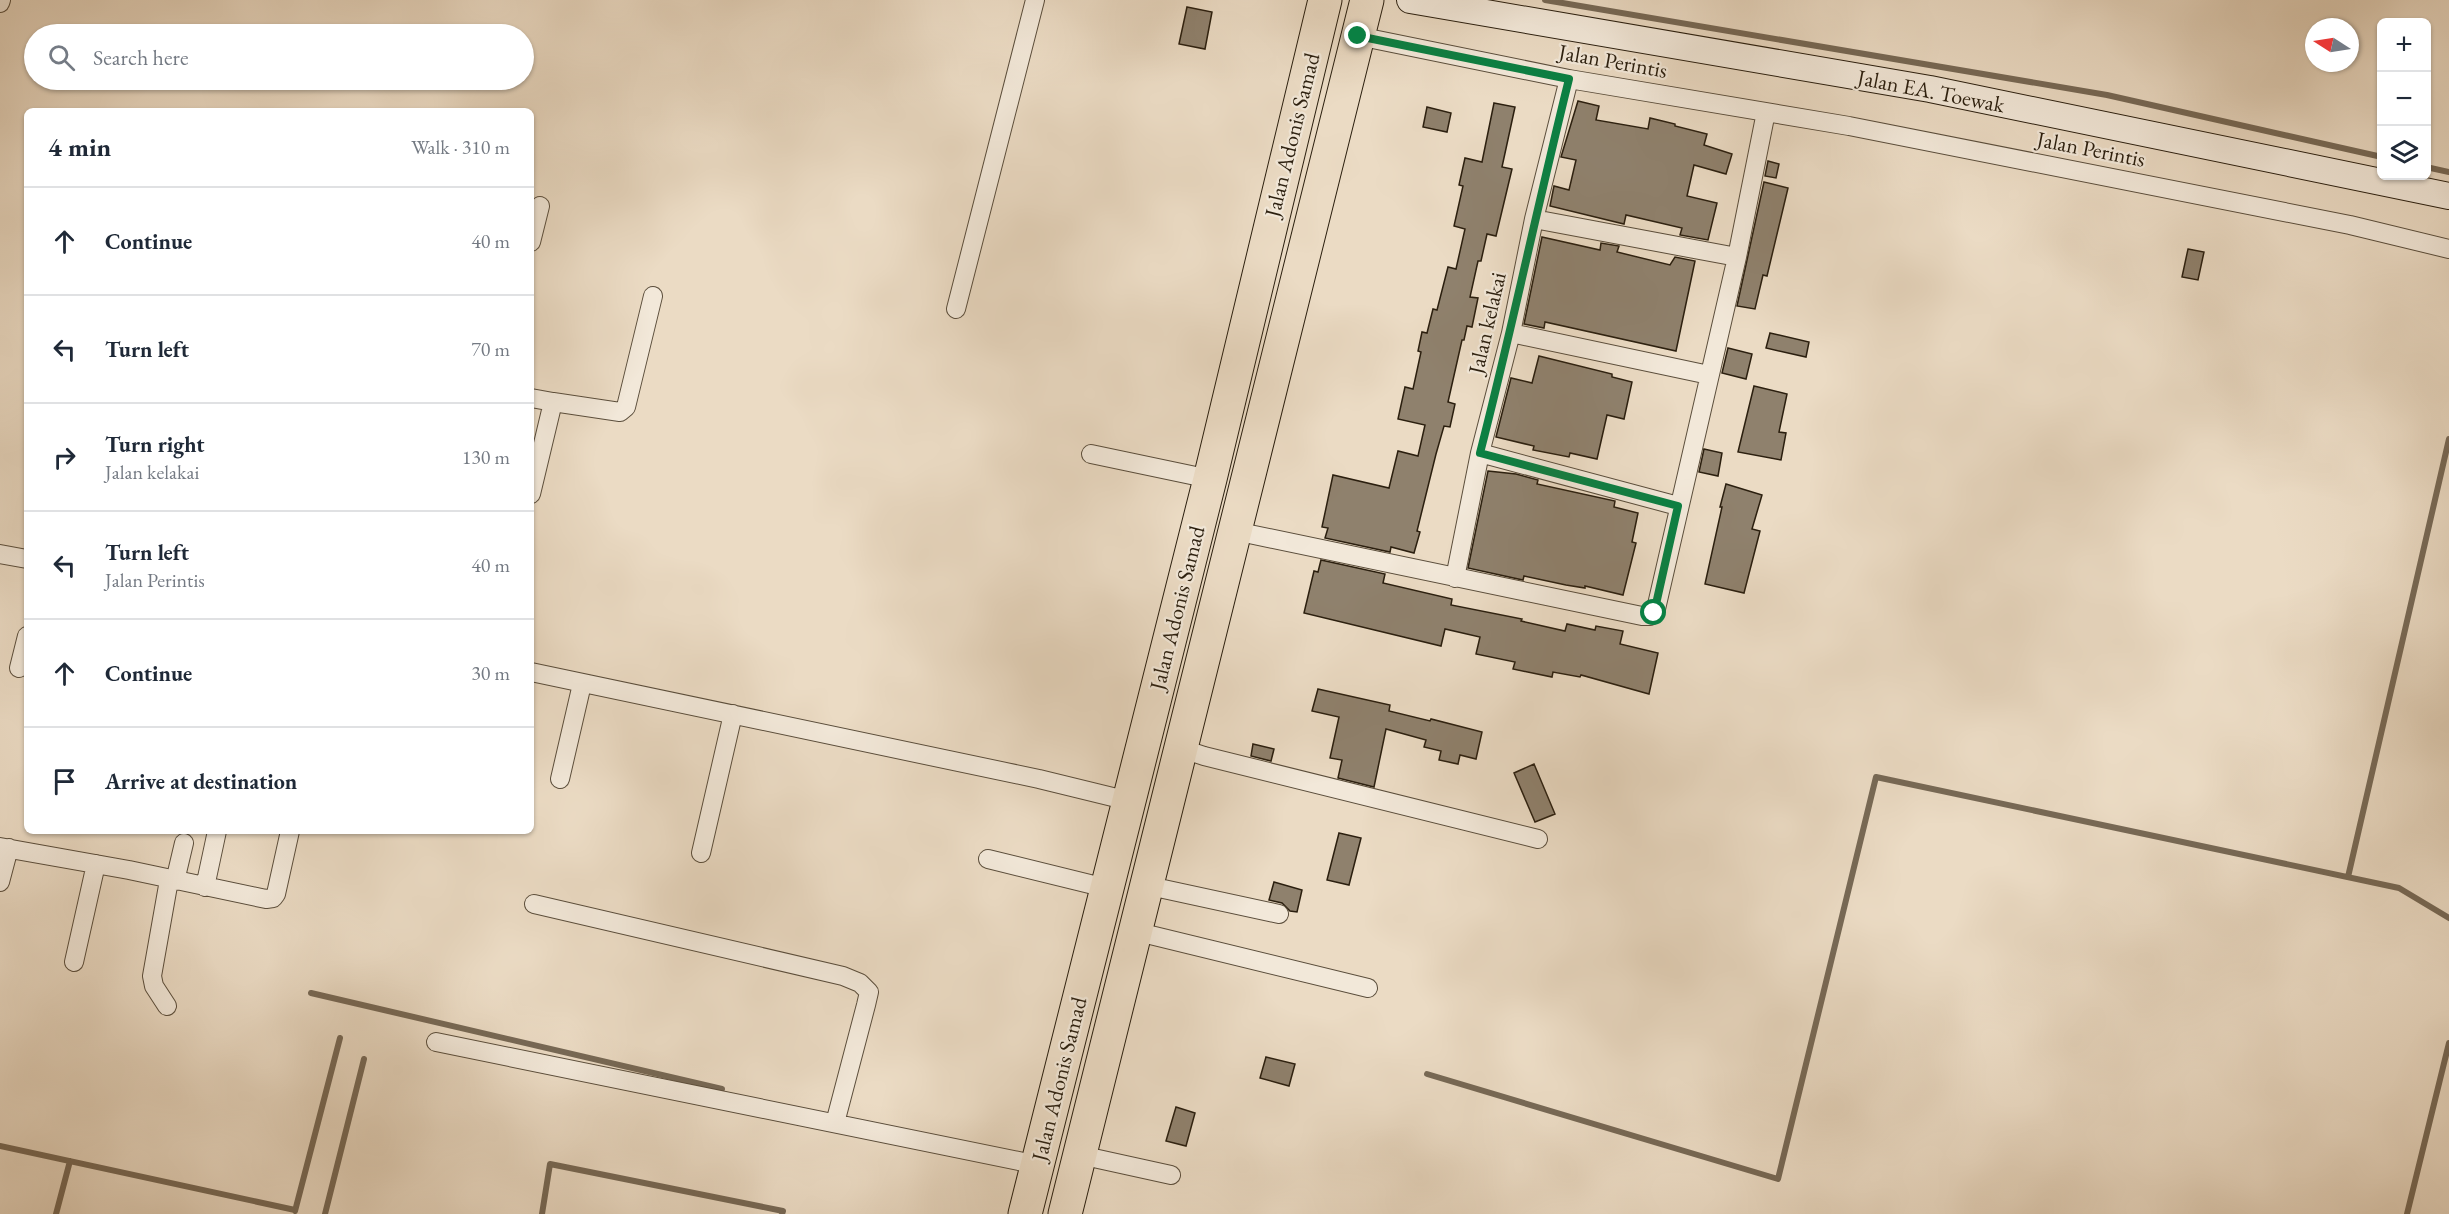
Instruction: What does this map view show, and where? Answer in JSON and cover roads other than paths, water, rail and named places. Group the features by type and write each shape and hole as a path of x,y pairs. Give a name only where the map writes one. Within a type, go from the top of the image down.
{"highway":[{"name":"Jalan Adonis Samad","path":"1026,1214 1210,479 1325,0"},
{"path":"1065,1214 1145,885 1192,752 1246,533 1367,0"}],"street":[{"path":"956,309 1035,0"},
{"name":"Jalan EA. Toewak","path":"1410,0 1930,89 2449,196"},
{"name":"Jalan Perintis","path":"1358,36 1569,79 1849,126 2338,222 2449,249"},
{"name":"Jalan kelakai","path":"1455,578 1480,453 1511,333 1534,219 1569,79"},
{"path":"1246,533 1455,578 1650,616 1656,609 1737,257 1766,112"},
{"path":"534,230 540,206"},
{"path":"1534,219 1737,257"},
{"path":"534,399 620,412 624,410 628,402 653,296"},
{"path":"1511,333 1709,375"},
{"path":"534,481 553,402"},
{"path":"1480,453 1678,506"},
{"path":"1091,454 1210,479"},
{"path":"0,554 24,558"},
{"path":"19,668 24,648"},
{"path":"534,673 1028,776 1129,801"},
{"path":"560,779 582,684"},
{"path":"701,853 733,714"},
{"path":"1192,752 1538,839"},
{"path":"205,887 216,834"},
{"path":"0,882 4,848 96,864 262,899 273,898 276,894 289,834"},
{"path":"167,1006 154,986 152,976 172,881 184,843"},
{"path":"988,859 1106,888"},
{"path":"74,962 96,864"},
{"path":"1145,885 1279,914"},
{"path":"534,904 843,976 860,983 868,992 866,1005 835,1123"},
{"path":"1134,931 1368,988"},
{"path":"436,1042 1038,1165"},
{"path":"1080,1155 1166,1174"}],"waterway":[{"path":"1545,0 2107,95 2377,156"},
{"path":"2431,168 2449,172"},
{"path":"2348,877 2449,439"},
{"path":"1427,1074 1778,1179 1876,777 2399,888 2449,918"},
{"path":"311,993 722,1089"},
{"path":"295,1211 340,1038"},
{"path":"2407,1214 2449,1043"},
{"path":"325,1214 364,1059"},
{"path":"0,1146 295,1210"},
{"path":"56,1214 70,1161"},
{"path":"542,1214 550,1164 783,1211 782,1214"}]}
